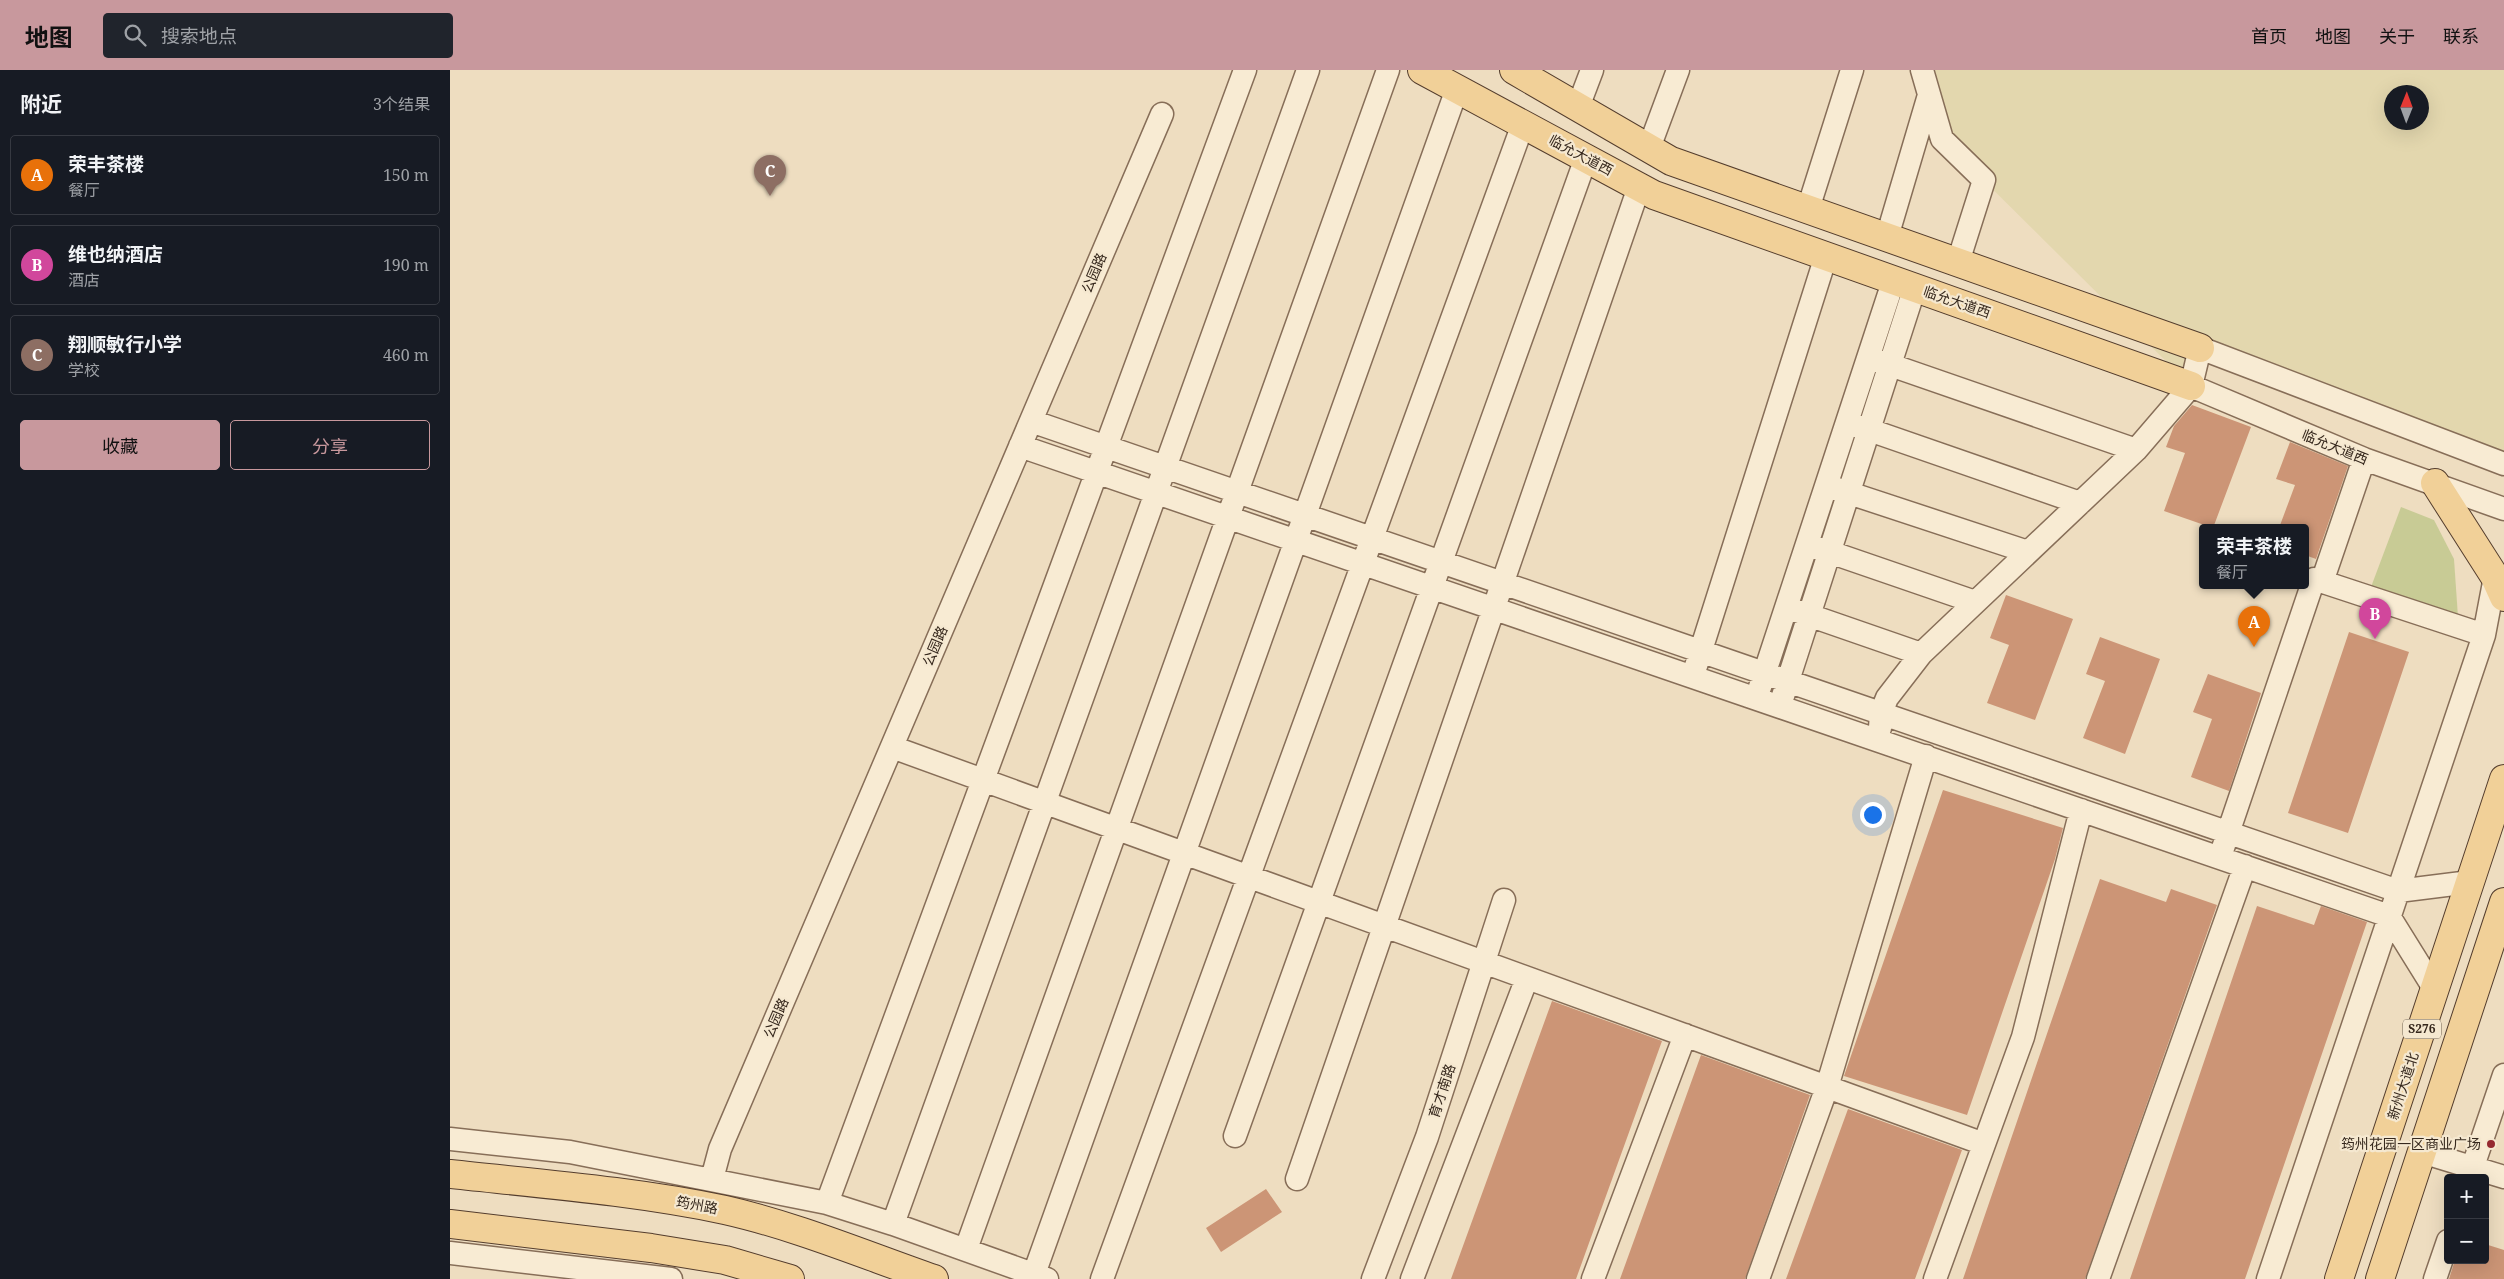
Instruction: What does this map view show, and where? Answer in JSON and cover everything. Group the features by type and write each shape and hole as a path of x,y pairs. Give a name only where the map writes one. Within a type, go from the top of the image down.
{"main road":[{"name":"临允大道西","path":"1422,70 1654,195 2191,386"},
{"path":"1516,71 1671,161 2200,348"},
{"path":"2435,483 2499,587"},
{"name":"新州大道北","path":"2339,1279 2504,779"},
{"name":"S276","path":"2380,1279 2504,902"},
{"name":"筠州路","path":"450,1174 645,1196 726,1211 806,1233 934,1279"},
{"path":"450,1224 651,1248 726,1260 790,1279"}],"street":[{"path":"827,1203 1245,70"},
{"path":"893,1224 1308,70"},
{"path":"966,1250 1388,70"},
{"path":"1578,107 1592,70"},
{"path":"1650,148 1678,70"},
{"path":"1808,209 1852,70"},
{"path":"1922,70 1942,138 1984,180 1958,262"},
{"path":"450,1139 570,1152 827,1203 893,1224 1040,1276 1184,853 1457,88"},
{"path":"1887,237 1929,95"},
{"name":"公园路","path":"712,1179 720,1149 1162,114"},
{"path":"1102,1279 1522,124"},
{"path":"1235,1136 1586,158"},
{"path":"1297,1179 1639,187"},
{"path":"1692,676 1826,256"},
{"path":"1757,698 1868,358 1904,283"},
{"path":"1780,706 1890,365 1904,283"},
{"path":"1880,740 1881,713 1887,698 1921,654 2136,450 2191,386 2200,348 2504,464"},
{"path":"1868,358 2136,450"},
{"name":"临允大道西","path":"2191,386 2364,459 2504,509"},
{"path":"1031,421 2398,891 2470,882"},
{"path":"1847,422 2080,503"},
{"path":"1020,446 2390,916 2434,990"},
{"path":"2322,582 2364,459"},
{"path":"1826,485 2028,552"},
{"path":"1807,544 1975,602"},
{"path":"2220,858 2314,579 2484,634"},
{"path":"2268,1279 2499,587"},
{"path":"1786,608 1921,654"},
{"path":"892,747 1984,1144"},
{"path":"1758,1279 1827,1087 1926,756"},
{"path":"1935,1279 2023,1037 2081,810"},
{"path":"2098,1279 2245,866"},
{"name":"育才南路","path":"1373,1279 1427,1137 1504,900"},
{"path":"1412,1279 1527,978"},
{"path":"1593,1279 1685,1035"},
{"path":"2471,1173 2504,1075"},
{"path":"2422,1152 2471,1173 2504,1178"},
{"path":"450,1253 671,1279"},
{"path":"2435,1279 2444,1253"}],"shaded area":[{"path":"1922,70 2504,70 2504,456 2200,348 2191,386 1942,139"}],"green space":[{"path":"2401,507 2434,520 2454,559 2458,617 2371,587"}],"building":[{"path":"2192,405 2251,427 2215,524 2201,524 2164,511 2185,453 2166,447 2174,426"},
{"path":"2290,442 2348,466 2316,559 2309,556 2309,524 2280,524 2295,485 2276,479"},
{"path":"2006,595 2073,619 2035,720 1987,703 2009,645 1990,638"},
{"path":"2349,632 2409,652 2348,833 2288,813"},
{"path":"2100,637 2160,659 2125,754 2083,738 2105,681 2086,674"},
{"path":"2208,674 2261,693 2229,791 2191,777 2212,719 2193,712"},
{"path":"1943,790 2063,828 2055,859 1967,1115 1844,1076"},
{"path":"2100,879 2166,902 2171,889 2217,905 2085,1279 1963,1279"},
{"path":"2257,906 2314,925 2321,906 2367,922 2245,1279 2130,1279"},
{"path":"1552,1001 1662,1041 1576,1279 1451,1279"},
{"path":"1701,1055 1810,1095 1745,1279 1620,1279"},
{"path":"1848,1109 1962,1150 1915,1279 1786,1279"},
{"path":"1266,1189 1282,1212 1221,1252 1206,1228"},
{"path":"2489,1245 2504,1250 2504,1279 2449,1279 2454,1264 2489,1264"}],"place":[{"name":"翔顺敏行小学","path":"770,196"},
{"name":"维也纳酒店","path":"2375,639"},
{"name":"荣丰茶楼","path":"2254,647"},
{"name":"筠州花园一区商业广场","path":"2491,1144"}]}
